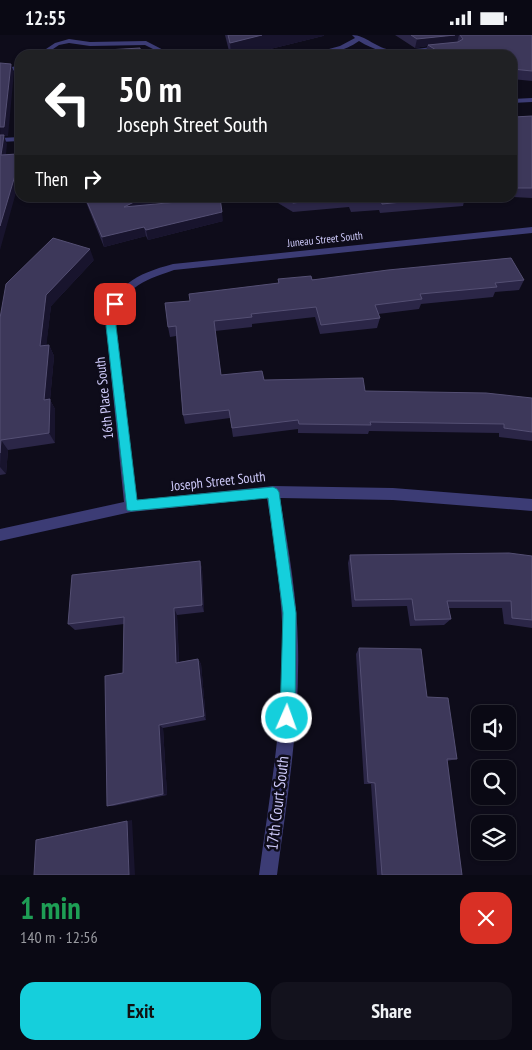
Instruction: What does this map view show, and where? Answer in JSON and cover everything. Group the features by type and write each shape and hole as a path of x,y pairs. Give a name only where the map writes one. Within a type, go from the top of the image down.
{"street":[{"path":"334,50 354,42 357,36 373,47 384,50"},
{"path":"48,50 57,44 70,41 90,45 146,43 160,50"},
{"path":"419,50 447,48"},
{"path":"0,67 15,68"},
{"path":"517,101 532,100"},
{"path":"0,140 15,139"},
{"name":"Juneau Street South","path":"126,290 146,277 172,267 532,231"},
{"name":"16th Place South","path":"126,290 115,304 111,326 131,506"},
{"name":"Joseph Street South","path":"0,535 131,506 273,492 393,494 532,505"},
{"name":"17th Court South","path":"268,875 287,718 290,655 289,613 273,492"}],"building":[{"path":"228,35 262,35 230,43"},
{"path":"411,35 455,35 417,39"},
{"path":"460,35 532,35 532,71 517,70 517,50 436,50 428,45 458,42 463,39"},
{"path":"140,48 140,50 107,50"},
{"path":"0,63 11,64 4,127 0,127"},
{"path":"532,116 532,188 517,188 517,117"},
{"path":"0,135 4,135 1,155 15,154 15,175 0,226"},
{"path":"87,202 134,202 124,207 177,202 221,202 222,212 146,230 144,227 102,237"},
{"path":"382,202 402,202 382,204"},
{"path":"53,238 90,249 46,295 40,346 49,345 44,400 50,399 49,433 1,440 0,453 0,318 6,284"},
{"path":"511,258 524,280 495,283 497,287 420,294 422,299 375,305 380,318 321,325 316,307 251,314 252,317 214,321 221,375 262,371 264,380 363,378 365,391 486,393 532,398 532,432 504,428 504,424 370,422 371,425 299,424 298,420 232,428 229,410 183,415 176,326 168,327 165,303 190,301 189,294 279,283 278,279 311,276 312,280 388,270"},
{"path":"509,553 532,556 532,620 512,618 511,601 447,601 451,619 415,620 412,599 355,600 350,555"},
{"path":"200,561 202,605 174,608 176,663 198,659 204,716 159,725 163,794 107,806 105,676 123,673 124,617 68,624 72,575"},
{"path":"359,648 421,649 427,697 448,698 457,759 447,759 462,875 382,875 375,783 368,782"},
{"path":"127,821 129,875 34,875 36,840"}],"route":[{"path":"115,304 111,326 131,506 273,492 289,613 290,655 287,718"}]}
